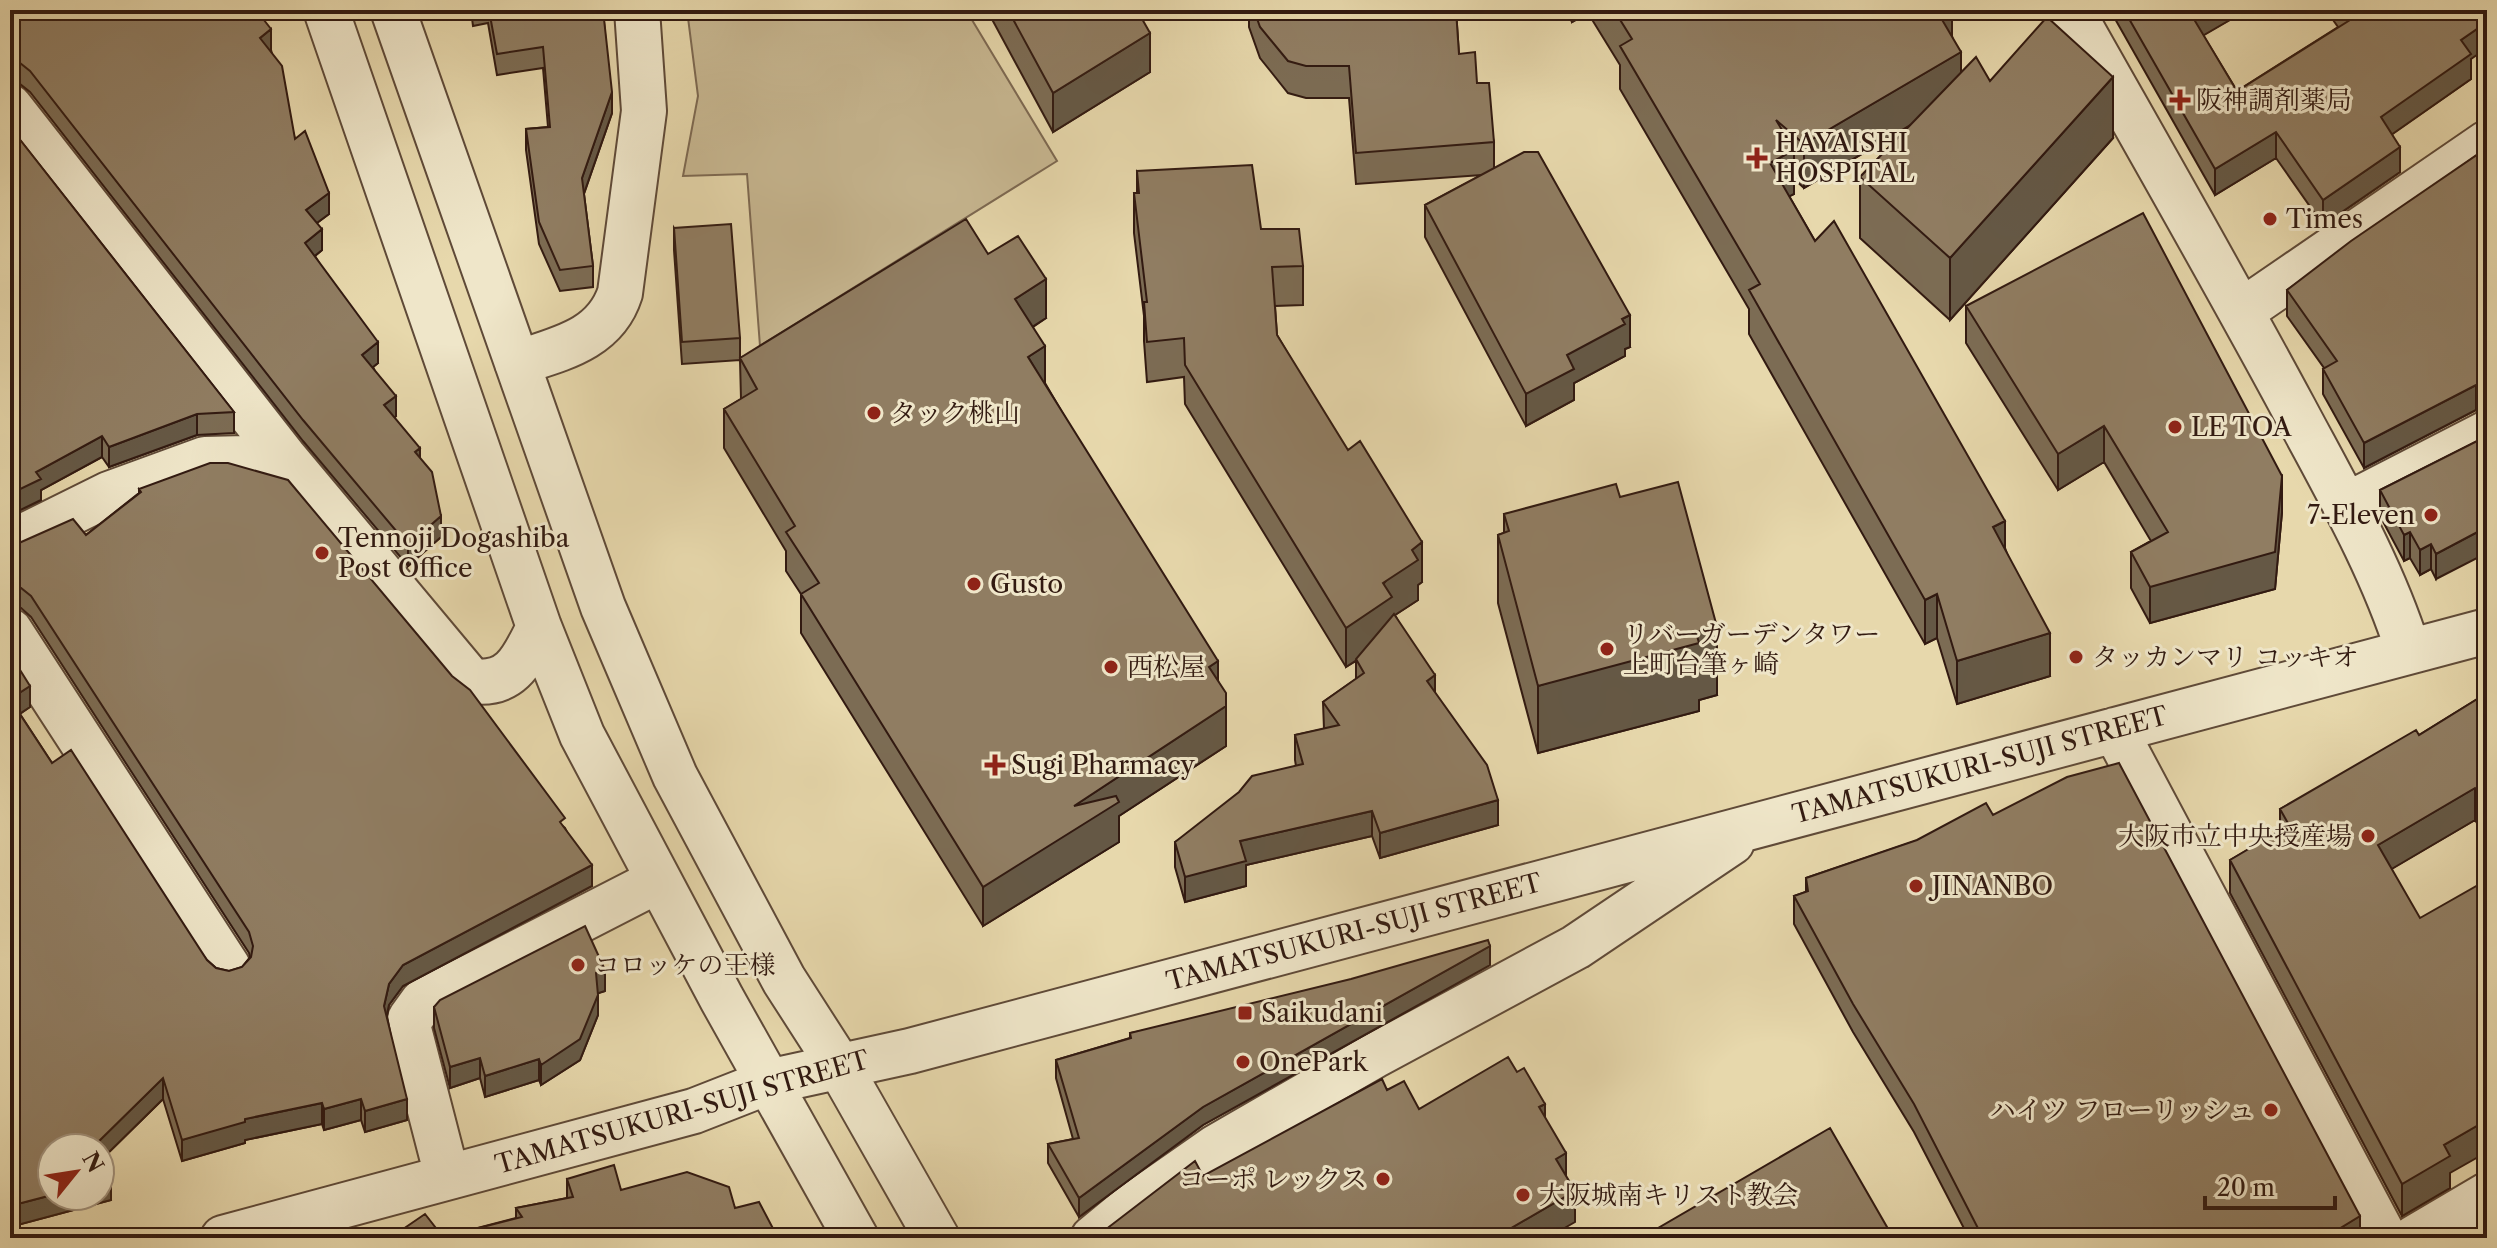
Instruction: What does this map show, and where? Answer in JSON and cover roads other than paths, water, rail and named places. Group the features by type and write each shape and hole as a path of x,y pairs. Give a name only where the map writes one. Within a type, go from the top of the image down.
{"street":[{"path":"326,10 539,627 582,735 657,881 856,1238"},
{"path":"393,10 603,607 675,776 784,980 838,1064 937,1238"},
{"path":"517,363 580,341 597,330 614,311 620,293 644,111 637,10"},
{"path":"2071,10 2242,311 2345,506 2391,596 2408,650"},
{"path":"10,107 284,457 417,611 471,681 491,683 507,675 522,661 539,627"},
{"path":"2242,311 2487,143"},
{"path":"2345,506 2487,433"},
{"path":"10,543 109,494 205,459 284,457"},
{"path":"10,631 228,967"},
{"name":"TAMATSUKURI-SUJI STREET","path":"223,1238 694,1111 768,1082 838,1064 910,1051 2487,631"},
{"path":"2115,730 2385,1238"},
{"path":"1093,1238 1133,1205 1216,1147 1374,1056 1576,947 1761,823"},
{"path":"447,1176 409,1029 410,1019 423,1001 657,881"},
{"path":"2414,1238 2487,1195"}],"place":[{"name":"阪神調剤薬局","path":"2180,100"},
{"name":"HAYAISHI HOSPITAL","path":"1757,158"},
{"name":"Times","path":"2270,219"},
{"name":"タック桃山","path":"874,413"},
{"name":"LE TOA","path":"2175,427"},
{"name":"7-Eleven","path":"2431,515"},
{"name":"Tennoji Dogashiba Post Office","path":"322,553"},
{"name":"Gusto","path":"974,584"},
{"name":"リバーガーデンタワー 上町台筆ヶ崎","path":"1607,649"},
{"name":"タッカンマリ コッキオ","path":"2076,657"},
{"name":"西松屋","path":"1111,667"},
{"name":"Sugi Pharmacy","path":"995,765"},
{"name":"大阪市立中央授産場","path":"2368,836"},
{"name":"JINANBO","path":"1916,886"},
{"name":"コロッケの王様","path":"578,965"},
{"name":"Saikudani","path":"1245,1013"},
{"name":"OnePark","path":"1243,1062"},
{"name":"ハイツ フローリッシュ","path":"2271,1110"},
{"name":"コーポ レックス","path":"1383,1179"},
{"name":"大阪城南キリスト教会","path":"1523,1195"}]}
